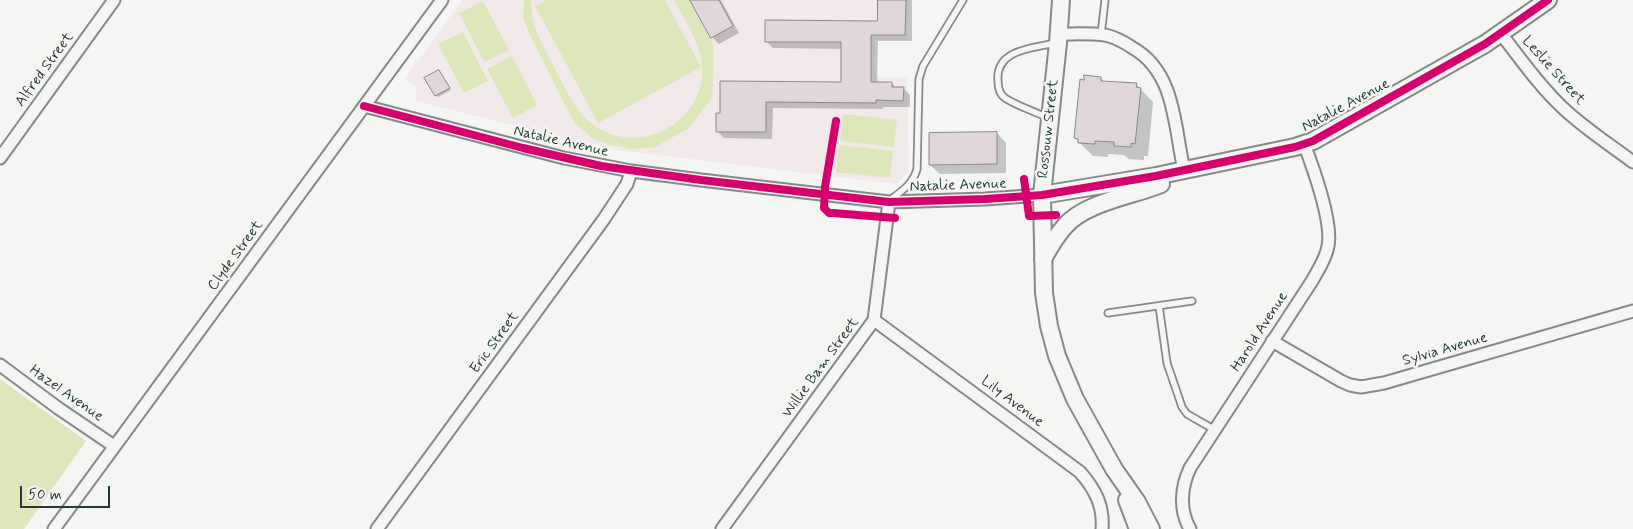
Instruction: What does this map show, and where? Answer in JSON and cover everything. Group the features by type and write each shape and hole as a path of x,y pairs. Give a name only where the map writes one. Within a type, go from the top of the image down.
{"street":[{"name":"Alfred Street","path":"0,158 114,0"},
{"name":"Clyde Street","path":"54,529 442,0"},
{"name":"Rossouw Street","path":"1061,0 1042,195 1046,311 1057,356 1075,399 1122,480 1137,502 1151,529"},
{"name":"Natalie Avenue","path":"364,106 556,156 631,171 889,202 980,200 1042,195 1127,182 1304,144 1321,137 1501,34 1548,0"},
{"name":"Leslie Street","path":"1501,34 1559,104 1633,162"},
{"path":"1043,260 1065,226 1078,215 1101,204 1172,179 1184,170 1168,91 1162,77 1150,60 1137,50 1111,37 1101,35 1058,38"},
{"name":"Harold Avenue","path":"1190,529 1185,519 1182,495 1184,481 1190,468 1321,265 1328,246 1327,217 1304,144"},
{"name":"Eric Street","path":"377,529 604,219 628,184 631,171"},
{"name":"Willie Bam Street","path":"722,529 874,320 889,202"},
{"name":"Sylvia Avenue","path":"1272,342 1341,381 1355,386 1366,387 1633,311"},
{"name":"Lily Avenue","path":"874,320 1080,472 1096,494 1102,512 1102,529"},
{"name":"Hazel Avenue","path":"0,365 114,446"},
{"name":"Rossouw Street","path":"1122,480 1128,505 1138,529"}],"lane":[{"path":"889,202 909,186 915,177 917,169 919,78 923,66 963,0"},
{"path":"1101,35 1106,0"},
{"path":"1050,118 1004,97 998,89 997,73 1004,58 1020,50 1058,38"},
{"path":"1108,313 1192,301"},
{"path":"1159,306 1167,363 1182,407 1187,414 1215,430"}],"shaded area":[{"path":"462,0 909,0 907,40 875,40 875,77 907,78 909,172 896,184 616,150 415,101 417,88 405,79"}],"green space":[{"path":"524,0 531,0 531,10 538,35 567,91 582,114 595,126 613,135 631,138 650,135 667,129 682,118 693,103 700,86 701,57 691,32 674,0 689,0 712,41 714,54 712,98 688,129 655,147 633,149 610,145 592,138 576,124 568,111 528,31 523,16"},
{"path":"546,0 665,0 701,67 598,123 535,6"},
{"path":"483,1 509,50 484,62 459,13"},
{"path":"463,32 488,81 464,93 438,44"},
{"path":"512,56 537,105 513,118 487,69"},
{"path":"843,114 897,120 894,147 840,141"},
{"path":"839,145 893,151 890,178 836,172"},
{"path":"0,379 86,441 24,529 0,529"}],"building":[{"path":"690,0 719,0 733,26 711,38"},
{"path":"878,0 906,0 905,35 871,35 871,82 892,82 892,87 904,87 903,101 876,100 876,103 766,102 766,132 716,132 716,113 720,113 720,81 841,82 841,42 765,42 765,20 877,21"},
{"path":"439,70 450,88 435,96 424,78"},
{"path":"1084,75 1101,77 1101,81 1137,83 1136,87 1141,88 1135,144 1131,143 1131,147 1114,146 1114,142 1095,141 1095,144 1078,143 1078,139 1074,138 1080,79 1084,80"},
{"path":"997,132 997,164 929,165 929,133"}],"cycle path":[{"path":"364,106 523,148 601,166 701,180 889,202 1042,195 1156,176 1295,147 1313,141 1485,44 1548,0"},
{"path":"836,121 825,187 824,208 829,213 895,218"},
{"path":"1024,179 1029,216 1056,215"}]}
